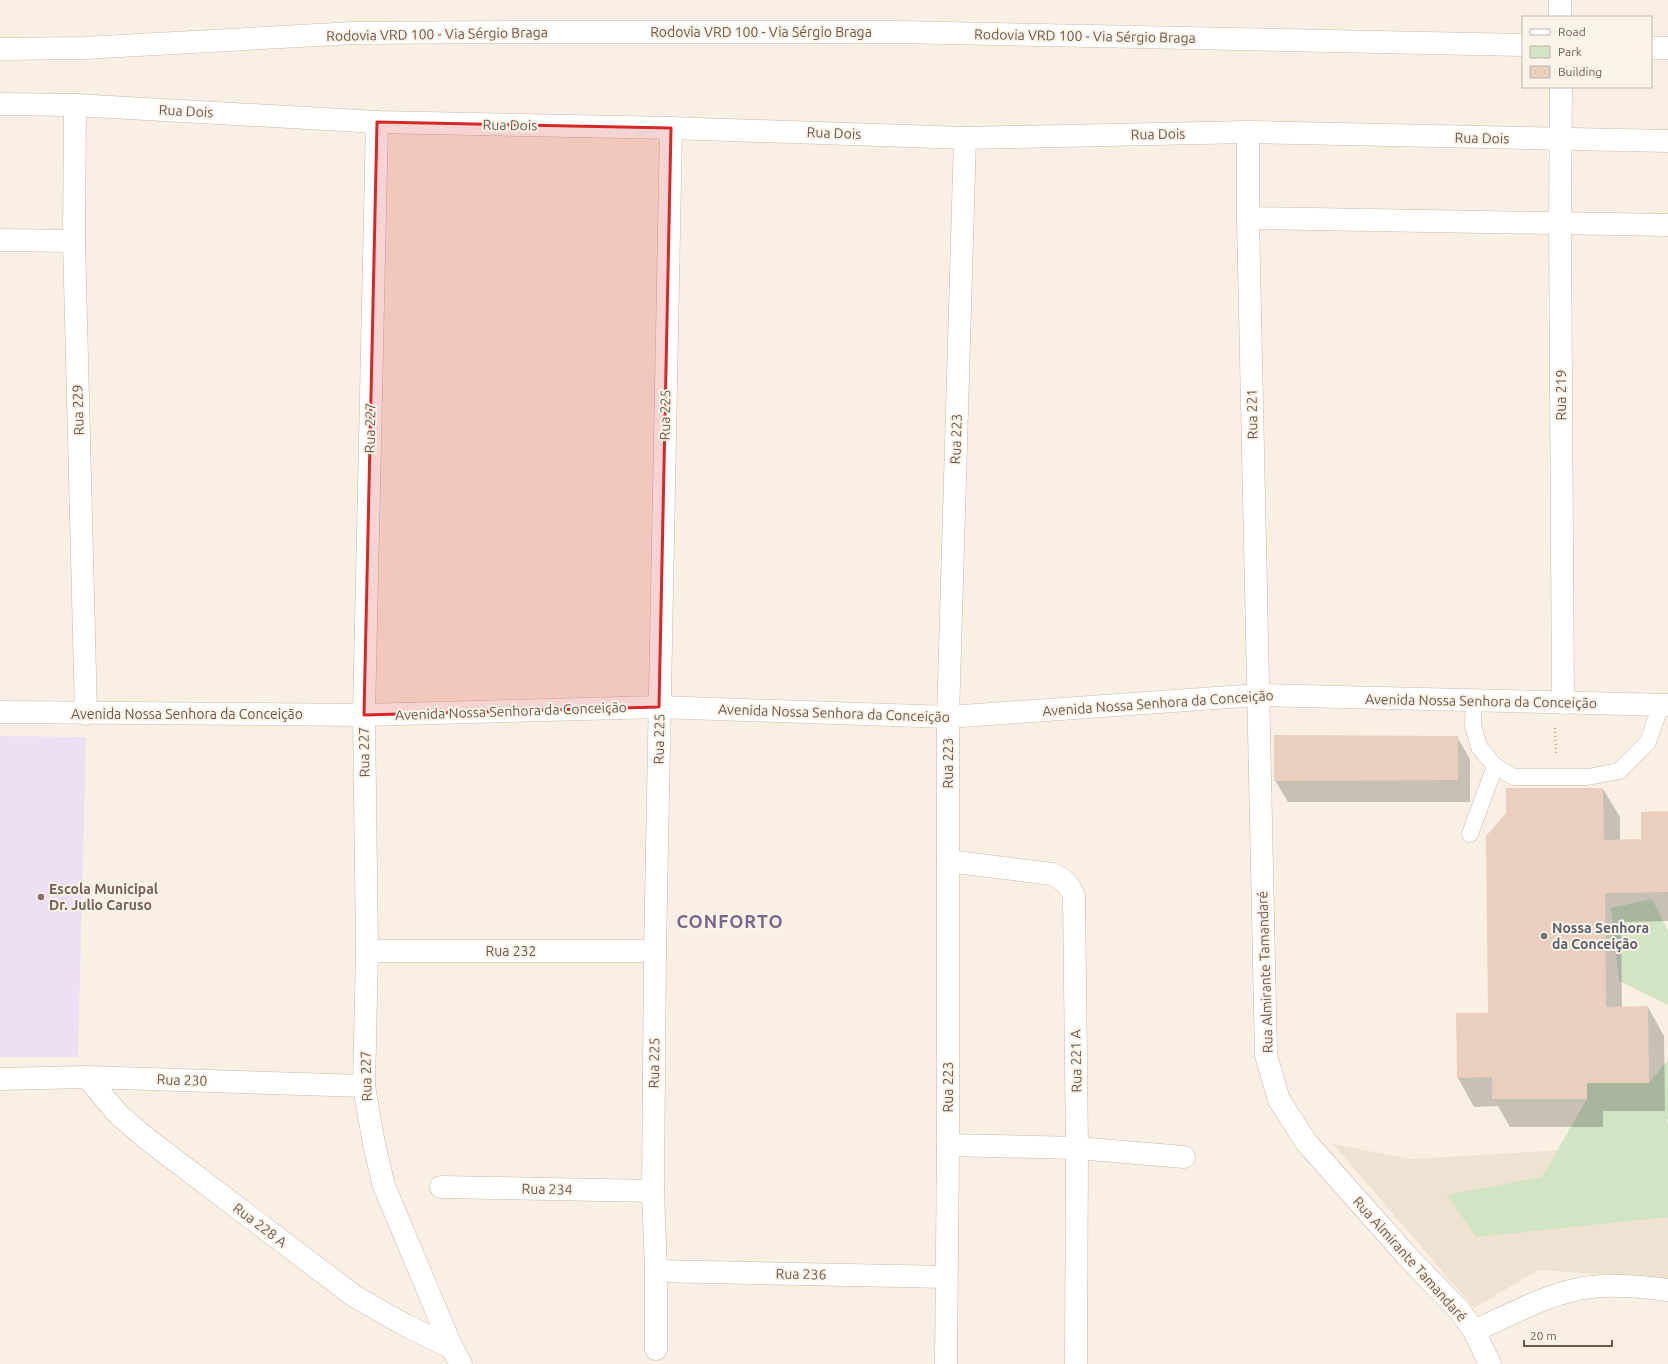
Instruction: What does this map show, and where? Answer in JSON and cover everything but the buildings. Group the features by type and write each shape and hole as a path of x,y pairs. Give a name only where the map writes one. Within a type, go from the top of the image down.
{"street":[{"path":"1560,0 1560,16"},
{"name":"Rodovia VRD 100 - Via Sérgio Braga","path":"0,49 84,48 353,33 543,32 898,32 1522,45"},
{"path":"1652,48 1668,48"},
{"name":"Rua 219","path":"1560,88 1563,703"},
{"name":"Rua Dois","path":"0,104 75,105 377,122 671,128 965,138 1248,132 1561,140 1668,141"},
{"name":"Rua 229","path":"75,105 74,241 86,714"},
{"name":"Rua 227","path":"377,122 364,715 367,951 364,1086 374,1144 384,1186 456,1356"},
{"name":"Rua 225","path":"656,1350 656,1271 653,1191 655,951 671,128"},
{"name":"Rua 221","path":"1248,132 1248,218 1258,695"},
{"name":"Rua 223","path":"946,1364 948,1145 948,718 965,138"},
{"path":"1248,218 1668,225"},
{"path":"0,240 74,241"},
{"name":"Avenida Nossa Senhora da Conceição","path":"0,712 86,714 364,715 659,707 948,718 1258,695 1664,705"},
{"name":"Rua Almirante Tamandaré","path":"1258,695 1266,1055 1279,1100 1306,1142 1407,1256 1460,1311 1474,1331 1490,1364"},
{"name":"Rua 221 A","path":"948,861 1052,874 1062,879 1070,886 1074,896 1077,1148 1076,1364"},
{"name":"Rua 232","path":"367,951 655,951"},
{"name":"Rua 230","path":"0,1078 87,1077 364,1086"},
{"name":"Rua 228 A","path":"87,1077 118,1114 146,1139 354,1296 456,1356"},
{"path":"948,1145 1077,1148 1184,1157"},
{"name":"Rua 234","path":"441,1187 653,1191"},
{"name":"Rua 236","path":"656,1271 946,1277"},
{"path":"1474,1331 1571,1290 1592,1286 1628,1286 1668,1290"}],"lane":[{"path":"1474,700 1472,725 1478,746 1495,766 1514,777 1588,777 1619,771 1648,742 1664,705"},
{"path":"1470,834 1495,766"}],"path":[{"path":"1556,757 1555,724 1563,703"}],"highlighted area":[{"path":"377,122 671,128 659,707 364,715"}],"shaded area":[{"name":"Escola Municipal Dr. Julio Caruso","path":"0,736 86,737 78,1057 0,1057"},
{"path":"1333,1144 1410,1159 1668,1144 1668,1279 1539,1270 1474,1308"}],"green space":[{"path":"1652,899 1668,931 1668,1005 1619,981 1611,908"},
{"path":"1668,1060 1668,1119 1666,1120 1668,1124 1668,1217 1476,1237 1447,1195 1542,1177 1587,1099 1587,1083 1649,1083"}],"place":[{"name":"Escola Municipal Dr. Julio Caruso","path":"41,897"},
{"name":"Nossa Senhora da Conceição","path":"1544,936"}],"district":[{"name":"CONFORTO","path":"730,921"}]}
